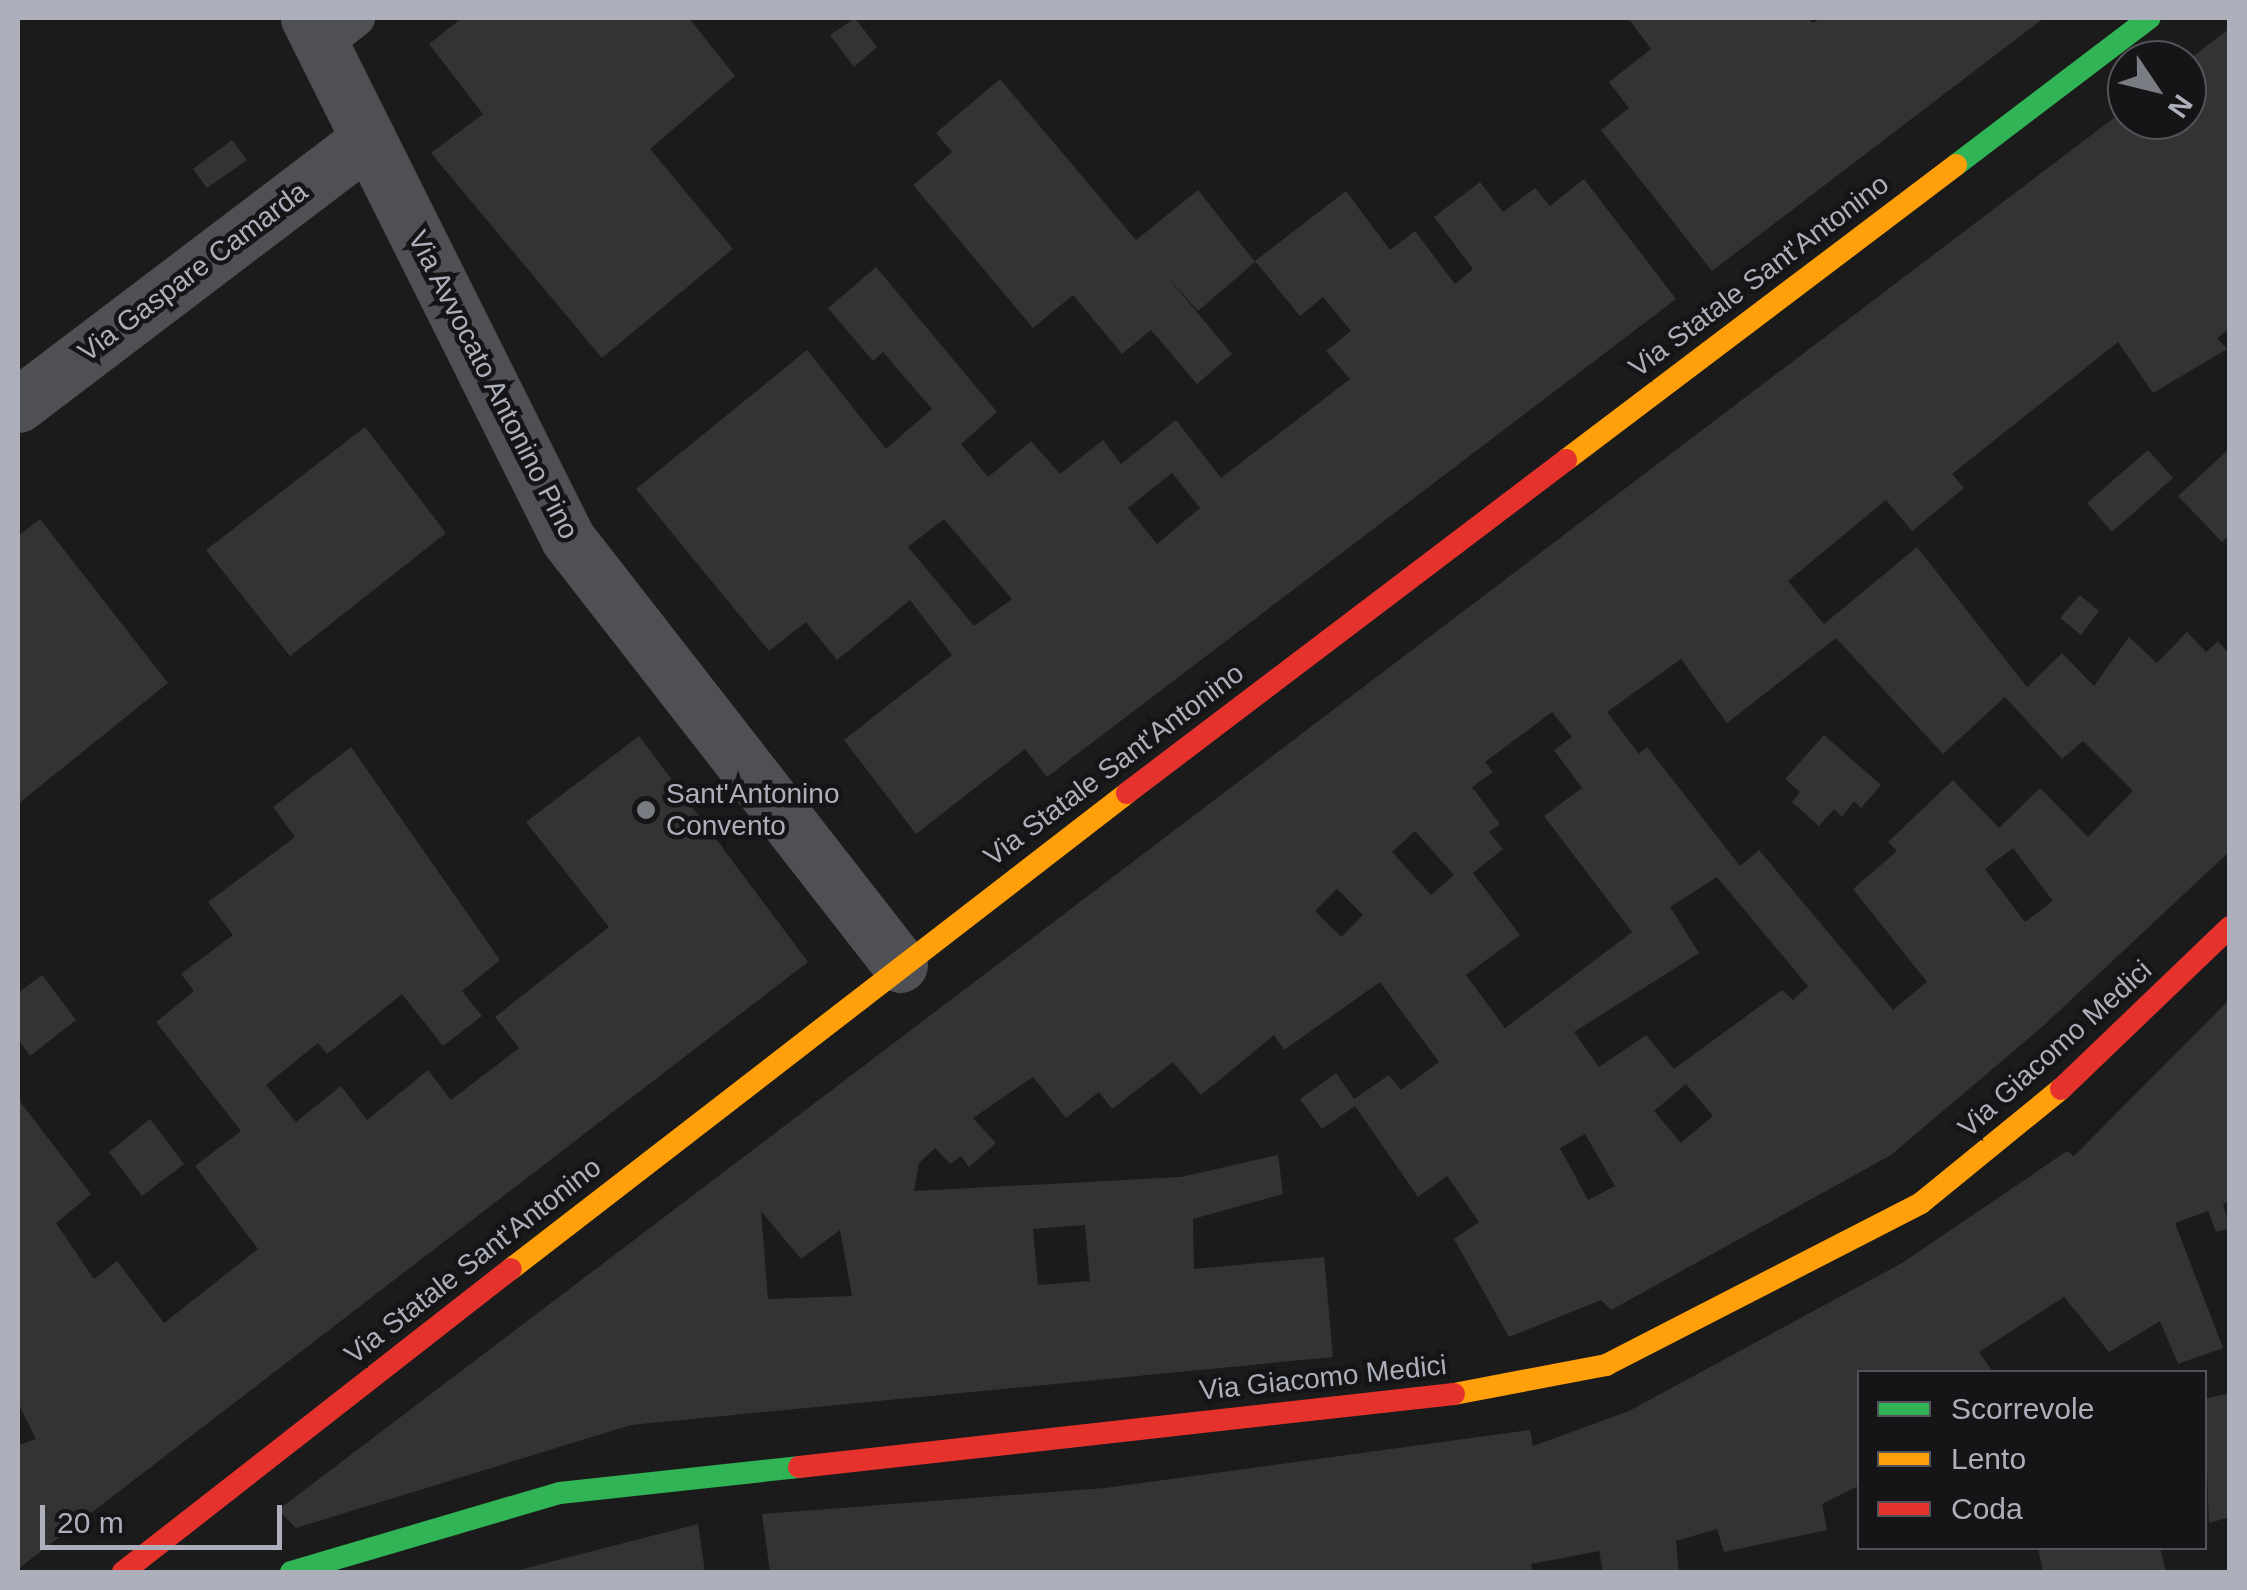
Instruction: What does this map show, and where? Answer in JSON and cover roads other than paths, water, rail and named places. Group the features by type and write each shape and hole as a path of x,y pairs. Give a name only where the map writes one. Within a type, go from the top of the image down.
{"street":[{"name":"Via Statale Sant'Antonino","path":"123,1572 900,965 2150,18"},
{"name":"Via Avvocato Antonino Pino","path":"329,27 368,139 568,539 900,965"},
{"name":"Via Gaspare Camarda","path":"18,405 368,139"},
{"name":"Via Giacomo Medici","path":"291,1572 560,1493 1481,1391 1606,1365 1921,1203 2068,1084 2230,928"}],"place":[{"name":"Sant'Antonino Convento","path":"646,810"}]}
